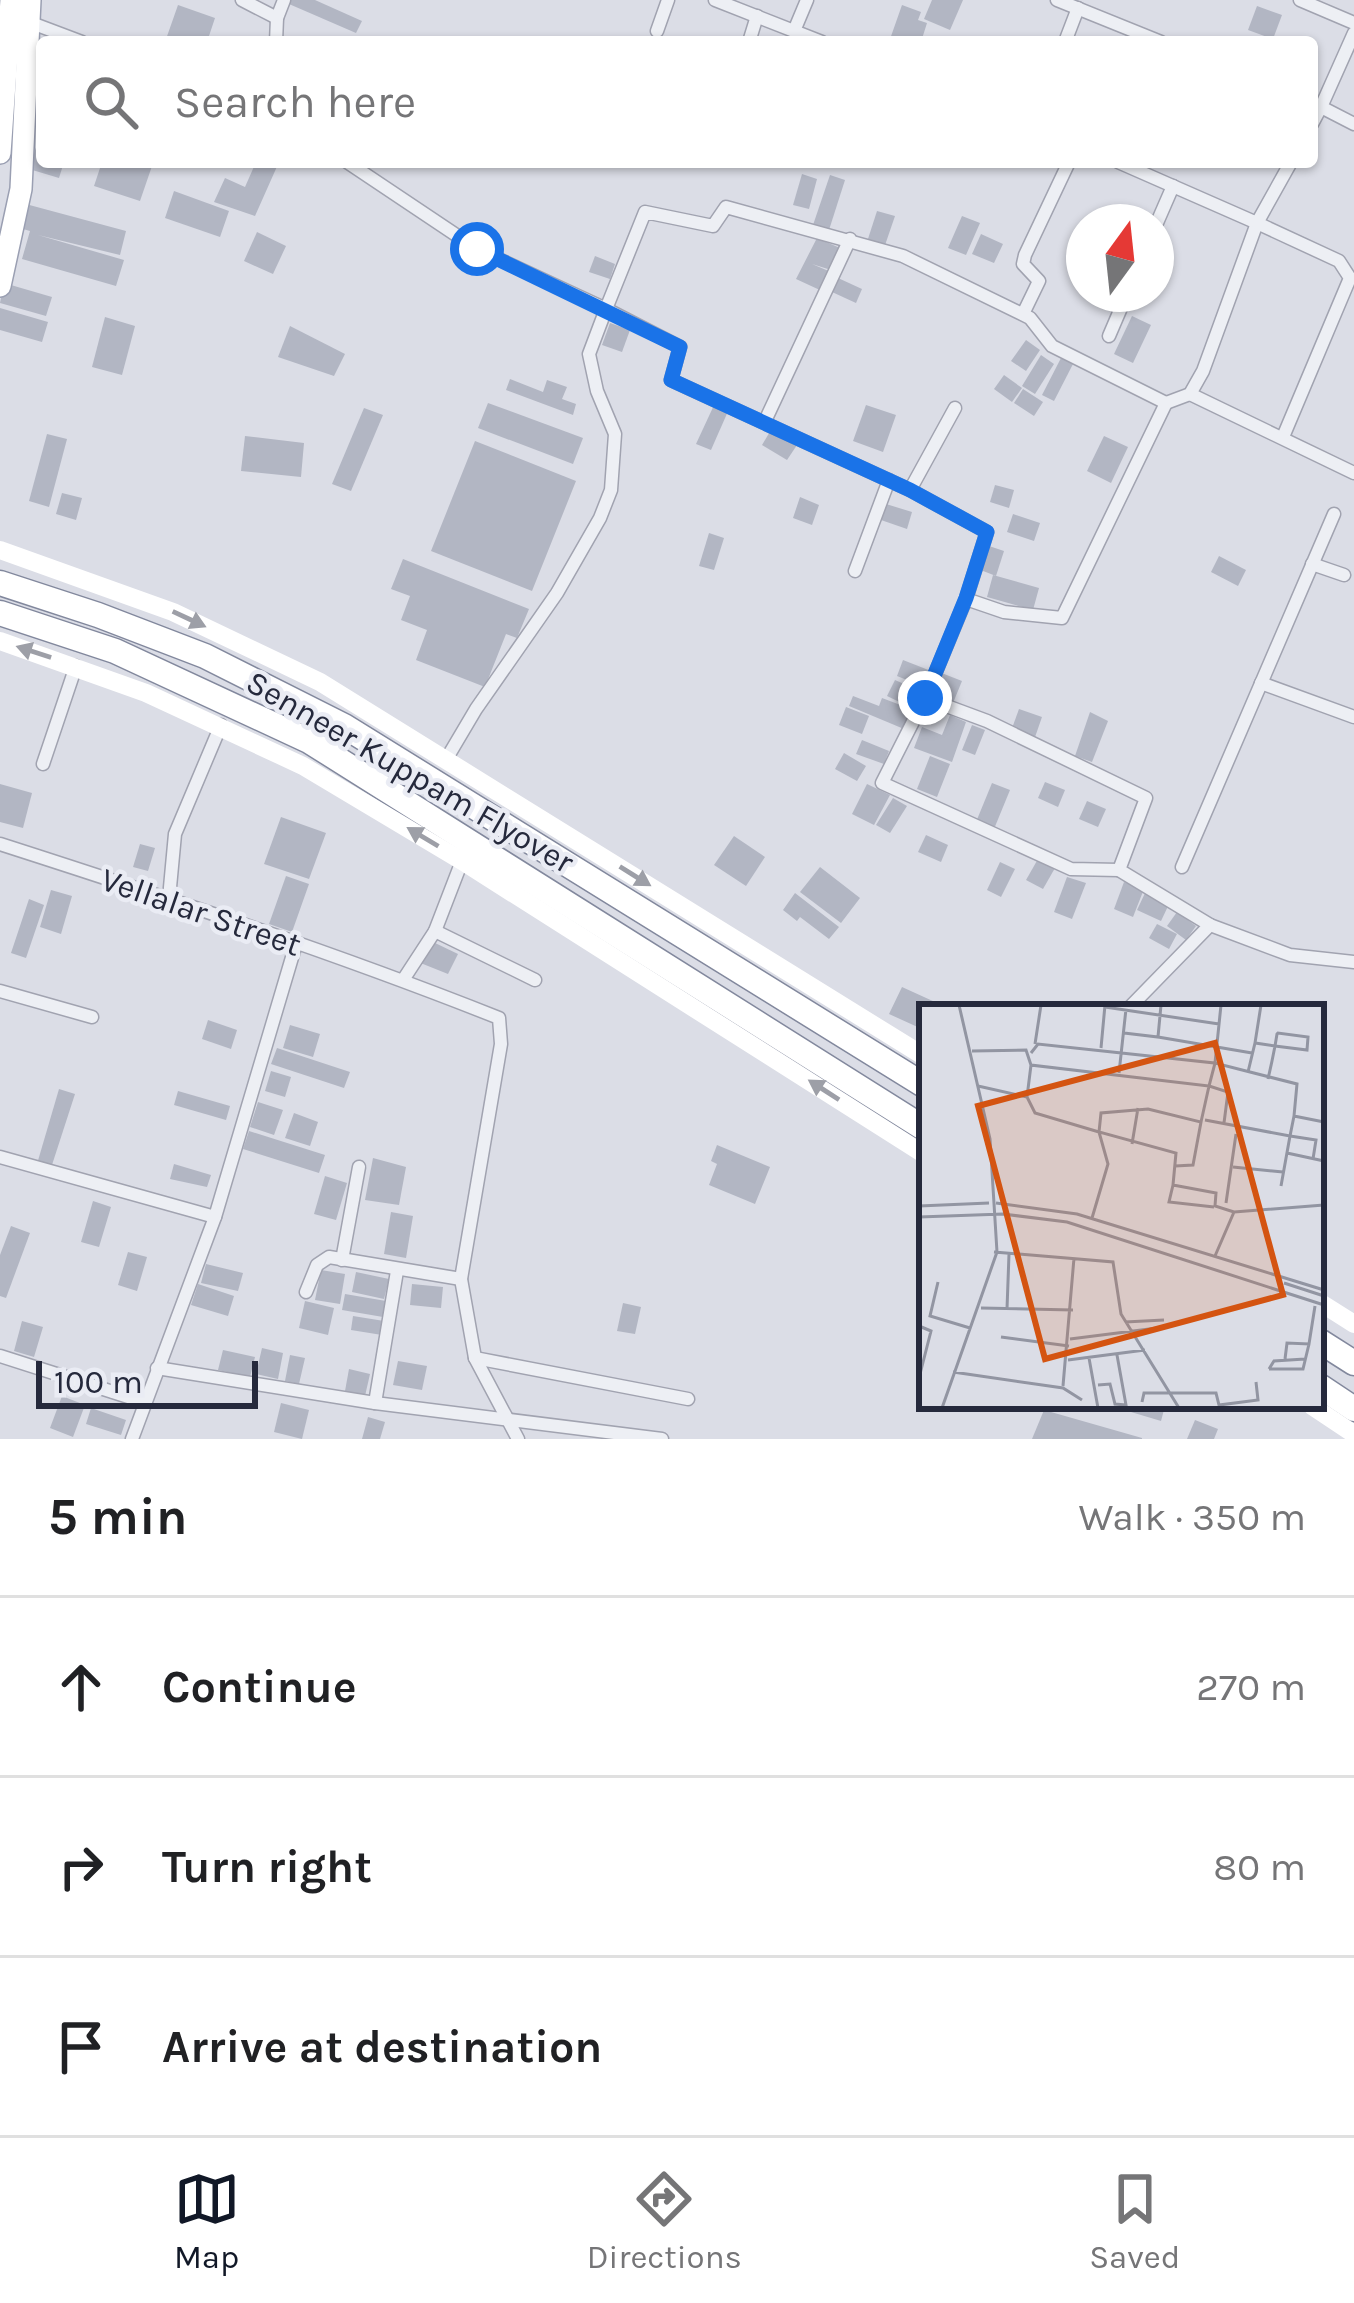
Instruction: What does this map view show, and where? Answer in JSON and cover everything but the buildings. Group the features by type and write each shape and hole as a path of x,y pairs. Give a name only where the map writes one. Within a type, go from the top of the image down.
{"highway":[{"name":"Senneer Kuppam Flyover","path":"0,583 189,650 344,726 772,989 804,995 919,1082"},
{"name":"Senneer Kuppam Flyover","path":"0,613 115,651 309,741 919,1125"},
{"path":"1324,1344 1354,1363"},
{"path":"1324,1389 1354,1409"}],"main road":[{"path":"0,154 11,0"},
{"path":"0,286 21,189 30,11"}],"street":[{"path":"242,0 277,18"},
{"path":"276,36 284,0"},
{"path":"656,31 668,0"},
{"path":"715,0 807,36"},
{"path":"794,31 807,0"},
{"path":"1057,0 1146,36"},
{"path":"1300,0 1354,22"},
{"path":"1066,36 1078,8"},
{"path":"30,11 72,36"},
{"path":"751,36 757,16"},
{"path":"1318,103 1354,33"},
{"path":"1318,106 1354,124"},
{"path":"356,168 477,249 680,347 671,380 910,490 987,532 925,698 881,783 1071,869 1119,870 1210,925 1290,956 1354,962"},
{"path":"1023,314 1039,281 1023,264 1025,255 1066,168"},
{"path":"1132,168 1340,261 1350,278 1283,436"},
{"path":"966,598 1004,612 1062,618 1166,403 1190,394 1203,371 1257,223 1288,168"},
{"path":"1165,204 1173,186"},
{"path":"447,758 557,593 611,490 615,434 597,391 589,354 645,212 713,226 726,207 903,256 1023,314 1052,346 1166,403"},
{"path":"765,421 850,239"},
{"path":"1109,336 1119,312"},
{"path":"1190,394 1354,473"},
{"path":"910,490 955,408"},
{"path":"855,571 889,480"},
{"path":"1182,867 1334,514"},
{"path":"0,550 102,584 320,682 447,758 804,995 919,1053"},
{"path":"1312,564 1344,574"},
{"path":"0,641 76,666 221,725 304,766 919,1152"},
{"path":"43,764 76,666"},
{"path":"1261,683 1354,717"},
{"path":"925,698 987,721 1146,798 1119,870"},
{"path":"169,898 175,834 221,725"},
{"name":"Vellalar Street","path":"0,844 169,898 499,1018 501,1044 461,1279"},
{"path":"403,980 435,931 462,861"},
{"path":"1133,1004 1210,925"},
{"path":"435,931 535,980"},
{"path":"132,1439 215,1217 296,944"},
{"path":"0,992 92,1017"},
{"path":"0,1157 215,1217"},
{"path":"342,1260 359,1167"},
{"path":"306,1292 321,1261 329,1257 461,1279 476,1358 518,1439"},
{"path":"375,1403 397,1271"},
{"path":"1324,1305 1354,1324"},
{"path":"0,1356 144,1402"},
{"path":"476,1358 688,1399"},
{"path":"157,1368 375,1403 662,1439"},
{"path":"1316,1409 1354,1434"}],"route":[{"path":"477,249 680,347 671,380 910,490 987,532 925,698"}]}
